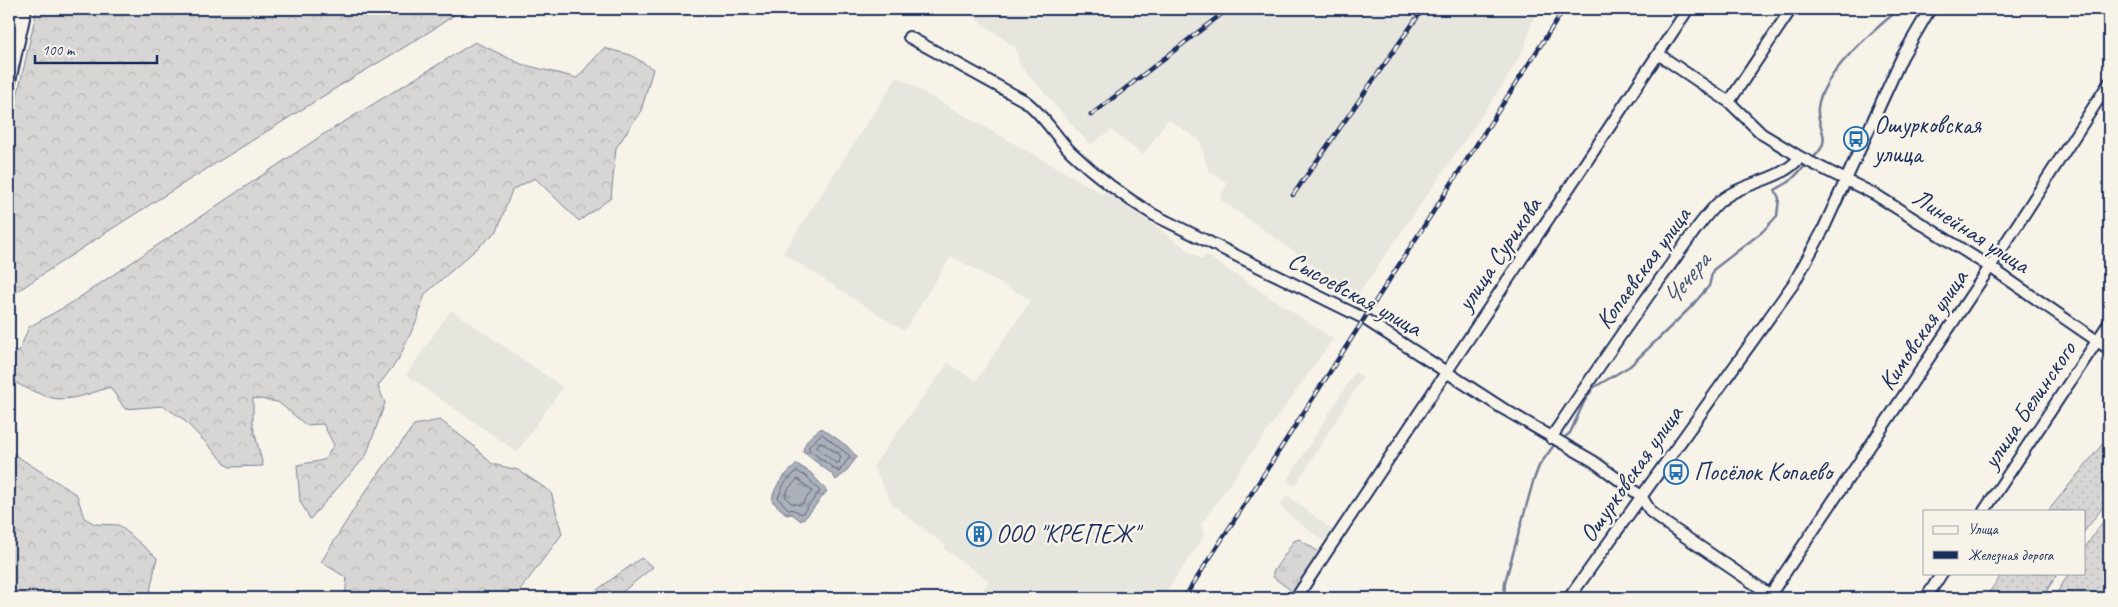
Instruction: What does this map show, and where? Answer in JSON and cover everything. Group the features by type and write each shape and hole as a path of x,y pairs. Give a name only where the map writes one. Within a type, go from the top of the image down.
{"main road":[{"path":"9,33 14,9"},
{"path":"9,81 25,9"}],"street":[{"name":"улица Сурикова","path":"1296,598 1688,9"},
{"path":"1729,102 1791,9"},
{"name":"Ошурковская улица","path":"1569,598 1794,283 1818,238 1902,57 1930,9"},
{"name":"Сысоевская улица","path":"909,37 1025,101 1037,110 1071,152 1133,202 1154,215 1344,307 1502,408 1551,438 1594,461 1641,496 1651,512 1668,526 1771,597"},
{"name":"Линейная улица","path":"1658,54 1729,102 1762,134 1800,157 1876,195 1990,267 2109,349"},
{"name":"Кимовская улица","path":"1771,597 1990,267 2109,83"},
{"name":"Копаевская улица","path":"1551,438 1706,216 1732,192 1785,171 1795,164 1800,157"},
{"name":"улица Белинского","path":"1985,510 2109,323"},
{"path":"1926,598 1941,574"}],"shaded area":[{"path":"963,9 1540,9 1533,19 1525,46 1505,82 1357,296 1220,199 1227,183 1208,170 1200,141 1168,119 1143,155 1111,130 1090,145 1019,64 1016,48"},
{"path":"897,77 1103,194 1106,191 1202,260 1206,255 1333,339 1201,524 1204,536 1162,598 977,598 989,581 944,549 946,546 893,505 873,466 948,363 976,381 1031,300 951,256 904,331 783,253"},
{"path":"451,310 563,387 517,452 406,375"},
{"path":"1355,372 1363,377 1295,486 1287,481"},
{"path":"1287,495 1335,532 1327,543 1280,506"}],"green space":[{"path":"37,9 463,9 418,39 132,216 9,297 9,133"},
{"path":"475,42 521,64 577,78 604,48 631,55 653,69 641,111 616,148 611,198 579,221 535,178 512,190 497,231 425,294 417,320 398,360 378,386 385,403 366,456 310,519 300,501 297,465 324,460 334,445 323,424 306,425 278,402 253,398 253,426 263,466 229,467 182,418 163,406 125,409 110,387 80,397 60,399 48,397 9,379 9,352 19,351 29,327 68,305 324,134"},
{"path":"440,420 474,446 492,464 518,470 551,492 562,534 518,593 517,598 345,598 347,578 321,562 361,498 414,425"},
{"path":"2109,436 2109,499 2086,529 2086,510 2049,510"},
{"path":"9,451 77,495 84,518 95,524 119,525 157,558 150,591 160,598 9,598"},
{"path":"2109,513 2109,598 2054,598 2068,574 2086,574 2086,546"},
{"path":"1299,539 1319,552 1320,557 1298,589 1292,591 1273,577 1273,572 1294,541"},
{"path":"641,558 653,567 615,598 586,598"},
{"path":"2002,574 2057,574 2042,598 1985,598"}],"water":[{"path":"822,428 847,446 857,457 845,473 836,480 832,474 803,452 809,438"},
{"path":"797,464 811,473 827,491 801,521 792,514 787,515 772,501 775,490 784,476"}],"waterway":[{"name":"Чечера","path":"1815,156 1820,150 1824,139 1818,111 1822,93 1844,60 1863,40 1892,15 1889,9"},
{"name":"Чечера","path":"1565,437 1570,433 1584,402 1593,388 1630,366 1691,307 1709,286 1713,270 1762,232 1777,216 1779,198 1775,190 1789,182 1804,167"},
{"name":"Чечера","path":"1510,598 1504,595 1505,582 1533,482 1539,466 1554,445"}],"railway":[{"path":"1091,115 1228,9"},
{"path":"1293,195 1423,9"},
{"path":"1184,598 1564,9"}],"place":[{"name":"Ошурковская улица","path":"1856,139"},
{"name":"Посёлок Копаево","path":"1676,472"},
{"name":"ООО \"КРЕПЕЖ\"","path":"979,534"}]}
